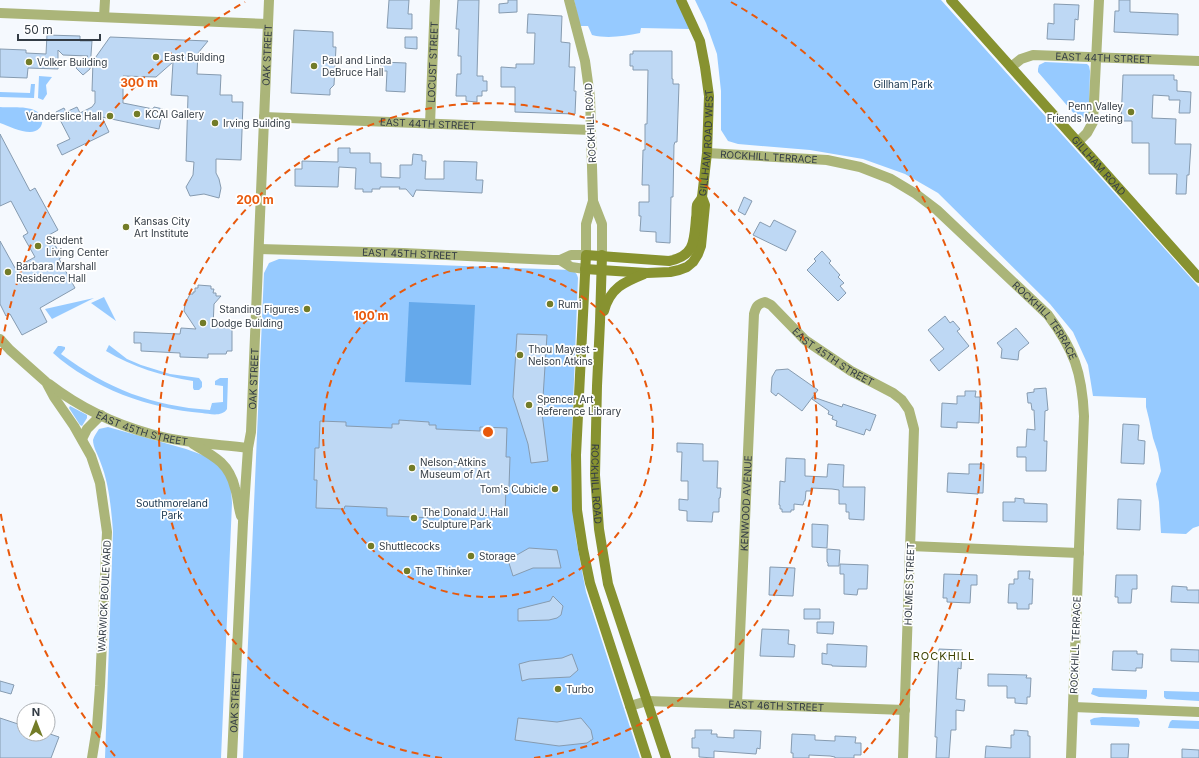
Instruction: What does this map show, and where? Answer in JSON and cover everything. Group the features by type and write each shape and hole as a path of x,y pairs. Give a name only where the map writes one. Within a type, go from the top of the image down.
{"main road":[{"name":"GILLHAM ROAD WEST","path":"647,273 670,272 687,267 693,262 698,254 702,241 706,205 702,197 707,153 709,96 700,40 681,0"},
{"name":"GILLHAM ROAD","path":"951,0 1199,278"},
{"name":"EAST 45TH STREET","path":"586,255 669,261 685,256 690,250 694,239 698,205 702,197"},
{"name":"ROCKHILL ROAD","path":"586,255 576,455 577,510 590,583 647,758"},
{"name":"ROCKHILL ROAD","path":"602,255 596,386 595,475 599,529 608,584 666,758"},
{"name":"EAST 45TH STREET","path":"585,269 647,273"},
{"path":"600,322 605,305 612,292 627,281 647,273"}],"street":[{"path":"104,17 105,0"},
{"name":"OAK STREET","path":"232,758 243,522 248,448 251,432 269,0"},
{"name":"LOCUST STREET","path":"430,124 435,0"},
{"name":"ROCKHILL ROAD","path":"569,0 584,61 590,97 593,201 586,224 586,255"},
{"path":"1078,142 1087,133 1093,122 1099,0"},
{"path":"0,13 268,24"},
{"name":"EAST 44TH STREET","path":"1011,67 1021,59 1033,55 1199,61"},
{"name":"EAST 44TH STREET","path":"264,117 591,130"},
{"name":"ROCKHILL TERRACE","path":"707,153 827,160 860,168 891,179 916,194 937,210 1048,315 1061,333 1071,351 1079,373 1083,393 1084,416 1071,758"},
{"name":"ROCKHILL ROAD","path":"593,201 602,224 602,255"},
{"name":"EAST 45TH STREET","path":"259,250 403,253 560,260 571,255 586,255"},
{"name":"EAST 45TH STREET","path":"560,260 571,267 585,269"},
{"name":"EAST 45TH STREET","path":"758,304 765,302 771,305 805,340 851,371 893,393 902,400 909,410"},
{"name":"KENWOOD AVENUE","path":"737,704 754,314 755,308 758,304"},
{"name":"WARWICK BOULEVARD","path":"0,339 10,350 46,382 54,397 82,439 91,456 100,483 107,532 100,686 97,727 92,758"},
{"name":"EAST 45TH STREET","path":"46,382 65,396 101,416 151,434 190,441 248,448"},
{"name":"HOLMES STREET","path":"902,758 905,710 914,429 909,410"},
{"path":"82,439 87,429 101,416"},
{"path":"190,441 225,465 236,489 238,506 243,522"},
{"path":"910,546 1079,553"},
{"name":"EAST 46TH STREET","path":"630,706 647,701 905,710"},
{"path":"1073,707 1199,712"}],"green space":[{"path":"574,0 677,0 690,29 641,28 640,33 622,36 604,37 592,35 588,26 580,26"},
{"name":"Gillham Park","path":"695,0 941,0 1199,287 1199,526 1193,528 1186,534 1161,533 1156,484 1161,471 1146,407 1146,398 1093,396 1088,365 1073,332 1050,304 938,193 905,174 863,159 810,150 738,144 728,141 721,130 721,91 717,54 706,23"},
{"path":"1045,62 1087,64 1089,66 1089,112 1086,117 1077,117 1038,72 1039,65"},
{"path":"39,76 52,77 46,85 47,94 43,100 38,98"},
{"path":"31,84 35,84 34,98 0,97 0,92 30,93"},
{"path":"0,107 34,110 41,116 41,126 35,131 26,132 0,123"},
{"name":"The Donald J. Hall Sculpture Park","path":"279,259 571,270 575,272 578,278 571,456 572,496 576,539 586,592 640,758 243,758 264,273 269,263"},
{"path":"104,297 116,321 91,303"},
{"path":"94,298 52,319 45,309"},
{"path":"109,345 127,359 141,365 170,374 199,378 202,382 202,387 199,390 194,390 193,381 159,374 127,362 106,351"},
{"path":"58,346 65,347 61,354 96,377 114,386 131,394 150,400 189,408 210,410 212,403 223,402 223,386 215,385 215,381 220,378 228,378 227,409 225,412 219,414 182,411 162,407 123,395 85,377 68,365 53,353"},
{"path":"70,406 87,415 87,418 82,426 69,408"},
{"name":"Southmoreland Park","path":"108,427 186,449 208,457 224,470 231,489 232,503 221,758 105,758 113,531 108,486 93,440 99,429"},
{"path":"1093,688 1147,690 1147,696 1146,699 1099,697 1091,694"},
{"path":"1164,691 1199,692 1199,701 1166,699 1164,697"},
{"path":"1102,717 1138,718 1140,722 1139,727 1091,725 1090,720"},
{"path":"1172,720 1199,721 1199,729 1168,728"}],"shaded area":[{"path":"409,302 475,305 471,385 405,382"}],"building":[{"path":"389,0 409,0 408,14 412,14 412,29 387,28"},
{"path":"458,0 479,0 477,76 483,76 483,81 487,81 487,91 482,91 482,96 477,96 477,102 466,101 466,96 456,96 457,74 461,74 461,56 458,56 459,29 456,29"},
{"path":"508,0 517,0 517,12 499,13 499,4 508,3"},
{"path":"1119,0 1130,0 1130,12 1178,14 1178,35 1114,32 1115,11 1119,11"},
{"path":"1054,4 1079,5 1078,20 1075,19 1074,40 1047,39 1048,23 1054,24"},
{"path":"528,14 562,16 561,42 570,43 569,67 575,67 575,114 515,112 515,87 501,87 501,67 516,68 516,64 534,64 535,33 527,33"},
{"name":"Paul and Linda DeBruce Hall","path":"294,30 333,32 333,47 336,47 334,85 330,89 330,95 291,93"},
{"name":"Volker Building","path":"47,35 80,36 80,41 92,41 90,69 83,75 76,68 88,56 63,55 58,50 58,69 28,68 27,78 0,77 0,49 26,50 26,53 46,54"},
{"path":"110,37 208,41 198,53 197,74 221,75 220,95 232,95 232,102 243,102 241,160 216,159 216,173 221,188 219,198 204,194 190,196 186,187 193,175 194,162 186,161 188,96 171,95 173,62 156,77 123,76 123,103 153,109 154,107 163,109 159,129 102,117 109,132 62,155 57,145 70,139 56,112 64,108 66,112 77,107 80,113 92,107 95,103 95,91 92,91 93,61"},
{"path":"405,37 417,37 417,49 405,48"},
{"path":"633,51 672,51 673,84 679,84 677,142 675,142 674,145 673,197 671,197 670,243 656,242 656,232 640,231 641,216 639,216 639,202 649,202 649,185 642,185 643,150 645,150 645,124 647,124 648,70 633,70 633,66 630,66 630,54 633,54"},
{"path":"381,62 406,63 405,92 386,91 387,71 381,71"},
{"path":"1123,75 1174,75 1174,80 1177,80 1177,91 1191,92 1190,113 1179,113 1180,100 1169,100 1169,96 1153,95 1152,118 1176,119 1175,144 1191,144 1186,194 1176,194 1177,174 1149,174 1149,143 1132,143 1132,121 1121,121"},
{"path":"0,134 30,191 35,188 58,230 49,235 62,257 59,259 75,288 40,308 47,322 22,335 10,314 6,316 0,304 0,241 15,268 35,257 23,236 28,233 11,201 0,206"},
{"path":"338,148 350,148 350,153 370,153 370,163 381,163 381,177 400,178 400,165 412,165 413,154 422,155 422,161 426,161 425,179 444,179 444,161 477,162 476,180 483,180 482,193 416,190 413,197 406,189 399,189 400,187 380,187 380,189 372,189 372,192 363,192 363,189 355,189 356,168 339,167 338,187 295,186 295,169 302,169 302,161 338,162"},
{"path":"744,197 752,201 745,215 738,211"},
{"path":"774,220 796,231 786,251 753,235 760,222 770,227"},
{"path":"822,251 831,261 829,263 840,275 838,277 844,283 840,286 846,293 838,301 807,270 816,261 814,259"},
{"name":"Dodge Building","path":"198,285 211,286 211,289 214,289 213,293 216,293 216,296 221,296 214,304 213,327 232,328 232,351 227,351 226,354 208,354 208,358 180,357 180,353 141,351 141,343 134,343 134,332 180,334 181,328 196,329 184,311 185,304 190,294 195,292 195,288 198,288"},
{"path":"945,316 950,323 953,321 960,329 957,331 969,346 939,371 930,360 944,349 928,330"},
{"path":"1016,328 1029,343 1019,351 1018,360 1001,358 1002,349 997,343"},
{"name":"Spencer Art Reference Library","path":"517,334 547,335 542,413 548,461 531,463 528,444 513,397"},
{"path":"788,369 818,390 802,411 778,393 776,396 771,392 772,377 776,370"},
{"path":"1046,388 1048,410 1045,411 1044,441 1047,441 1046,471 1026,471 1026,457 1017,457 1017,447 1026,447 1027,429 1035,430 1034,410 1032,410 1031,403 1028,403 1027,393 1034,392 1034,389"},
{"path":"965,391 976,391 975,397 980,397 979,423 957,422 957,428 941,427 942,403 957,404 957,396 965,396"},
{"path":"813,397 842,407 843,404 876,415 870,431 866,429 864,435 836,426 837,421 832,419 833,416 828,414 829,411 812,399"},
{"name":"Nelson-Atkins Museum of Art","path":"399,420 429,422 429,425 436,425 436,429 480,431 480,427 507,428 506,457 510,457 509,487 506,487 505,516 476,515 476,512 434,510 434,518 387,516 387,508 345,506 344,509 316,508 317,480 314,480 315,448 319,448 320,421 346,422 346,426 392,428 392,424 399,424"},
{"path":"1123,424 1139,425 1138,440 1145,441 1144,464 1121,463"},
{"path":"677,443 703,444 703,461 718,461 717,488 721,488 719,512 713,512 712,522 687,521 687,511 679,510 679,499 688,500 688,481 681,481 682,452 677,452"},
{"path":"786,458 805,459 805,476 827,477 828,464 844,465 843,487 865,487 864,520 849,519 849,512 846,512 846,504 839,504 839,490 832,489 811,488 811,491 806,491 803,505 794,504 794,510 791,510 791,512 782,512 779,505 780,481 785,482"},
{"path":"969,464 984,464 983,493 947,492 948,473 969,474"},
{"path":"1015,498 1024,499 1024,503 1047,504 1047,522 1003,521 1003,502 1015,502"},
{"path":"1118,499 1141,500 1140,530 1117,529"},
{"path":"812,524 828,525 827,548 812,547"},
{"path":"529,548 557,550 561,568 533,568 513,576 508,560"},
{"path":"827,549 840,550 839,566 828,566"},
{"path":"840,564 868,565 867,589 858,589 857,595 844,594 844,574 840,574"},
{"path":"770,567 795,568 793,596 769,595"},
{"path":"1018,571 1030,571 1029,579 1033,579 1032,604 1029,604 1029,609 1017,609 1017,603 1008,603 1009,584 1014,584 1014,579 1018,579"},
{"path":"944,574 977,575 977,585 971,585 970,603 947,602 947,598 943,598"},
{"path":"1116,575 1137,575 1137,589 1132,589 1131,603 1118,603 1118,597 1115,597"},
{"path":"1172,586 1187,587 1187,590 1199,590 1199,603 1171,602"},
{"path":"553,596 563,606 561,615 557,618 549,620 518,621 518,609 550,601"},
{"path":"804,609 820,609 820,619 804,619"},
{"path":"817,622 834,622 833,634 817,633"},
{"path":"762,629 789,630 788,644 795,645 794,657 760,656"},
{"path":"827,644 867,646 866,667 832,666 822,664 822,653 827,654"},
{"path":"939,649 962,650 961,669 958,668 956,699 965,700 964,711 956,710 956,730 951,730 949,758 936,758 937,737 935,737"},
{"path":"1171,649 1199,650 1199,662 1171,661"},
{"path":"1113,651 1137,651 1137,654 1143,654 1142,668 1136,668 1136,671 1112,670"},
{"path":"572,654 578,670 570,677 529,679 522,681 519,664 530,661 562,658"},
{"path":"988,674 1027,675 1026,678 1031,678 1030,697 1027,697 1027,704 1015,703 1015,698 1007,698 1007,686 988,686"},
{"path":"0,681 14,685 11,694 0,691"},
{"path":"0,718 16,723 16,742 56,742 56,736 59,737 51,758 0,758"},
{"path":"518,718 557,722 581,718 591,730 593,739 587,743 559,746 515,740"},
{"path":"695,730 712,730 711,734 717,734 717,737 734,738 734,730 761,731 760,749 757,748 756,754 714,751 714,758 699,757 699,748 692,748 692,738 695,738"},
{"path":"1014,730 1028,731 1028,736 1030,736 1030,758 985,758 986,746 1011,748 1011,735 1014,735"},
{"path":"792,734 815,735 815,740 835,741 835,736 856,737 855,743 861,743 861,755 854,755 854,758 835,758 830,756 809,755 809,758 793,758 793,753 791,753"},
{"path":"1111,744 1129,744 1128,758 1111,758"},
{"path":"1182,749 1199,750 1199,758 1182,758"}],"place":[{"name":"East Building","path":"156,57"},
{"name":"Volker Building","path":"29,62"},
{"name":"Paul and Linda DeBruce Hall","path":"314,66"},
{"name":"Penn Valley Friends Meeting","path":"1131,112"},
{"name":"KCAI Gallery","path":"137,114"},
{"name":"Vanderslice Hall","path":"110,116"},
{"name":"Irving Building","path":"215,123"},
{"name":"Kansas City Art Institute","path":"126,227"},
{"name":"Student Living Center","path":"38,246"},
{"name":"Barbara Marshall Residence Hall","path":"8,272"},
{"name":"Rumi","path":"550,304"},
{"name":"Standing Figures","path":"307,309"},
{"name":"Dodge Building","path":"203,323"},
{"name":"Thou Mayest - Nelson Atkins","path":"520,355"},
{"name":"Spencer Art Reference Library","path":"529,405"},
{"name":"Nelson-Atkins Museum of Art","path":"412,468"},
{"name":"Tom's Cubicle","path":"555,489"},
{"name":"The Donald J. Hall Sculpture Park","path":"414,518"},
{"name":"Shuttlecocks","path":"371,546"},
{"name":"Storage","path":"471,556"},
{"name":"The Thinker","path":"407,571"},
{"name":"Turbo","path":"558,689"}],"district":[{"name":"ROCKHILL","path":"944,656"}]}
